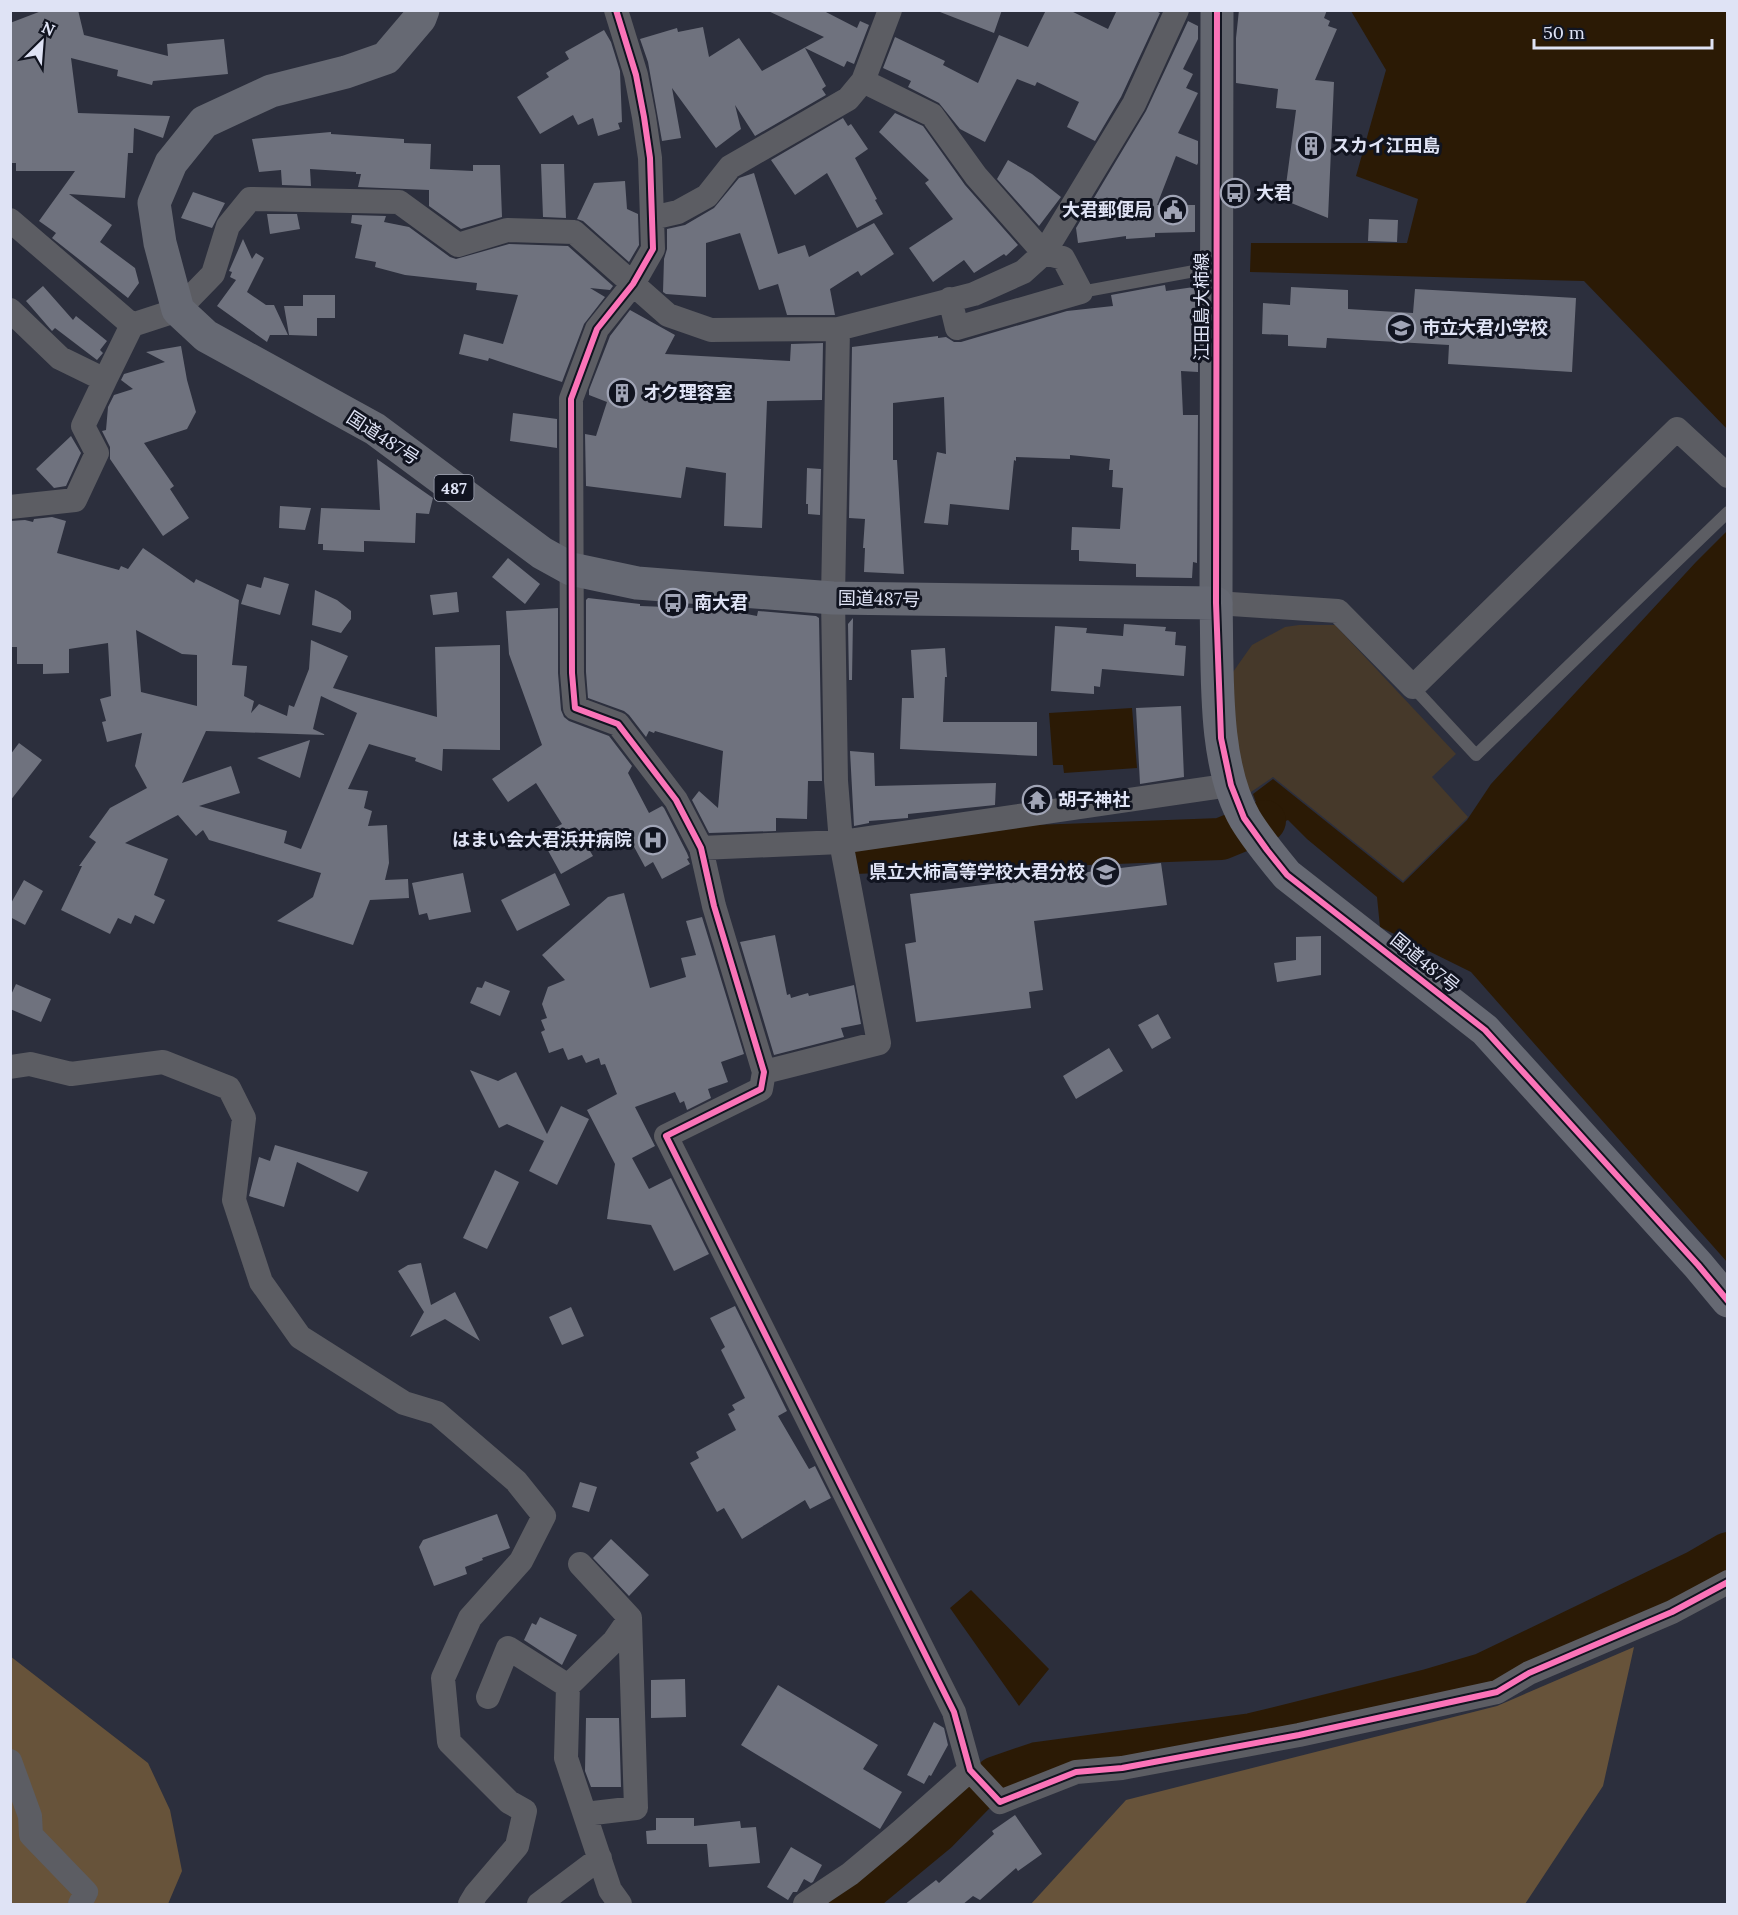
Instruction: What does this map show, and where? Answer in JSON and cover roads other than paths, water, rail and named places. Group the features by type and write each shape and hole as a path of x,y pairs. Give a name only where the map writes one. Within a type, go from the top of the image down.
{"highway":[{"path":"178,310 160,243 154,203 171,163 204,122 271,91 346,72 386,58 420,18 423,10"},
{"name":"国道487号","path":"178,310 206,336 375,429 542,553 571,569 637,583 833,598 1216,603 1221,738 1231,784 1244,818 1267,850 1287,874 1485,1030 1728,1301"}],"main road":[{"name":"江田島大柿線","path":"1216,603 1217,10"}],"street":[{"path":"616,10 636,75 644,117 650,158 653,249 633,284 597,329 571,399 574,708 618,724 676,800 701,848 714,906 764,1072 761,1089 666,1136 954,1712 970,1770 1000,1802 1076,1772 1122,1768 1299,1735 1497,1692 1529,1673 1672,1612 1728,1582"},
{"path":"652,218 678,212 706,196 730,167 848,99 863,81 890,10"},
{"path":"10,507 75,500 97,453 83,426 132,325 178,310 213,274 228,226 250,199 399,202 458,245 507,230 574,232 668,315 711,330 838,329 974,294 1023,272 1044,253 1134,104 1177,10"},
{"path":"863,81 932,116 976,176 1044,253 1063,258 1081,292 957,328 950,299"},
{"path":"10,220 132,325"},
{"path":"10,310 60,358 105,380"},
{"path":"764,1072 879,1043 841,842 836,781 833,598 838,329"},
{"path":"1216,603 1338,611 1413,687 1677,429 1728,476"},
{"path":"701,848 841,842 1231,784"},
{"path":"10,1067 30,1064 71,1074 163,1062 229,1088 244,1118 234,1200 261,1282 300,1336 404,1403 437,1413 516,1481 544,1516 521,1561 470,1618 443,1678 449,1742 509,1802 525,1811 517,1846 476,1894 470,1905"},
{"path":"580,1564 630,1618 636,1808 585,1814"},
{"path":"620,1905 610,1890 566,1758 568,1686 614,1641 630,1618"},
{"path":"488,1697 508,1648 568,1686"},
{"path":"10,1761 30,1816 31,1835 86,1892 80,1905"},
{"path":"805,1905 850,1874 970,1770"},
{"path":"539,1905 600,1858"}],"lane":[{"path":"1081,292 1217,266"},
{"path":"1413,687 1476,755 1728,512"}],"waterway":[{"path":"853,853 1221,839 1265,821"},
{"path":"850,1904 937,1832 975,1793 996,1777 1037,1763 1252,1734 1429,1690 1483,1674 1697,1571 1728,1553"}],"place":[{"name":"スカイ江田島","path":"1311,146"},
{"name":"大君","path":"1235,193"},
{"name":"大君郵便局","path":"1173,210"},
{"name":"市立大君小学校","path":"1401,328"},
{"name":"オク理容室","path":"622,393"},
{"name":"南大君","path":"673,603"},
{"name":"胡子神社","path":"1037,800"},
{"name":"はまい会大君浜井病院","path":"653,840"},
{"name":"県立大柿高等学校大君分校","path":"1106,872"}]}
